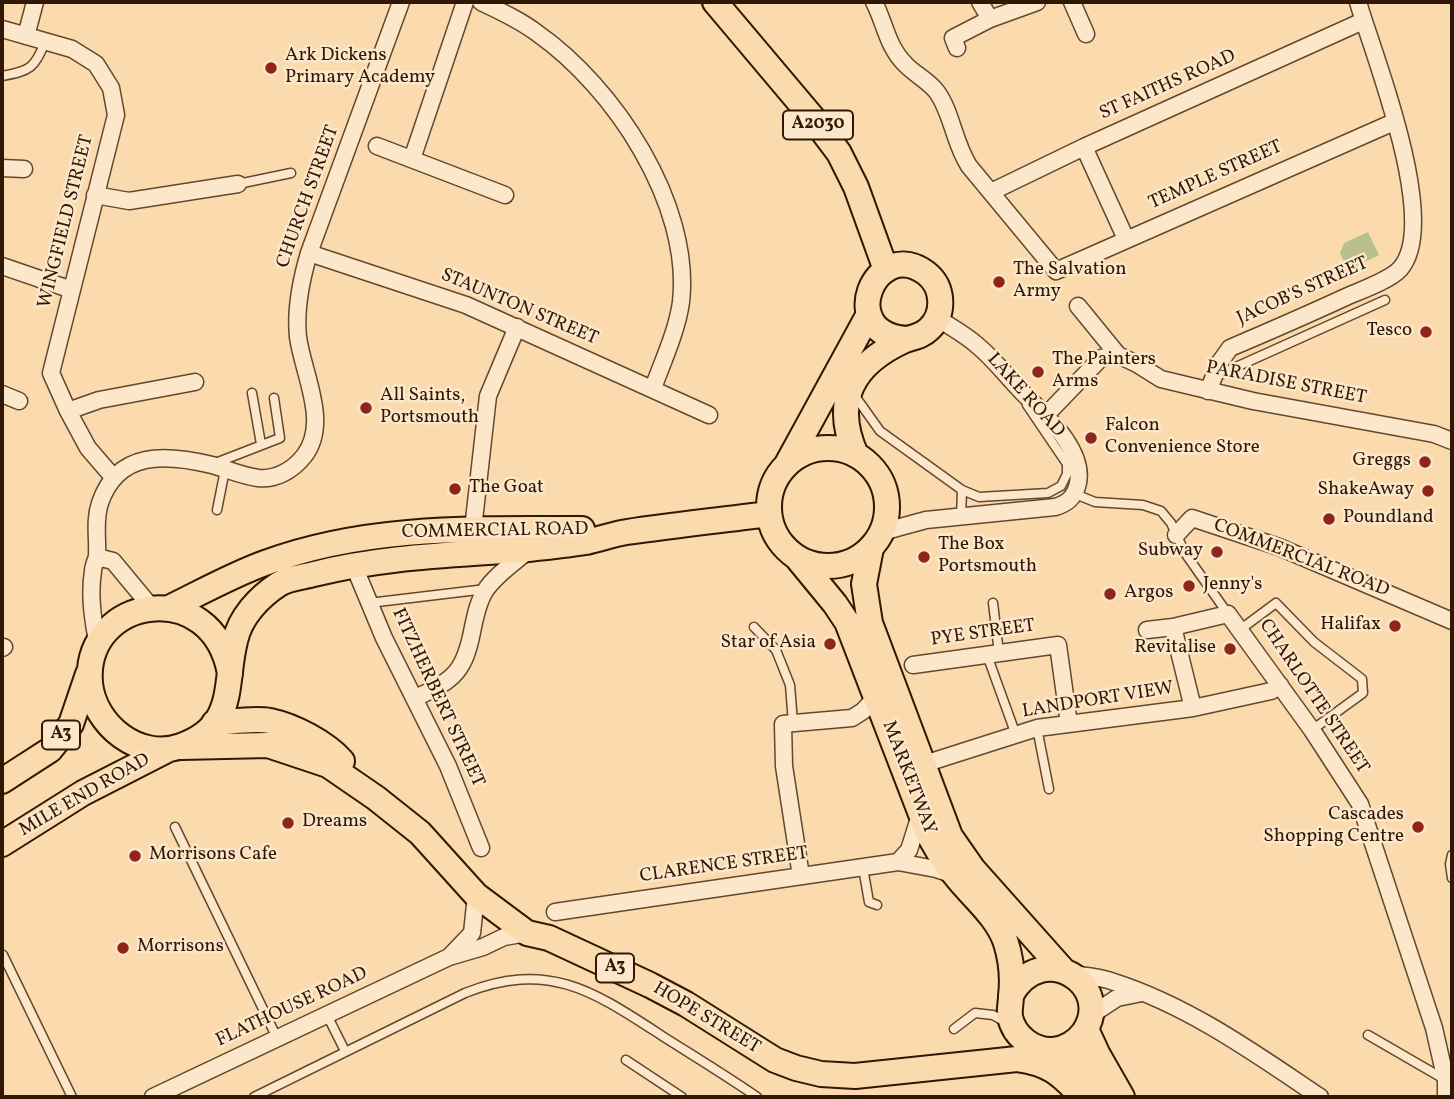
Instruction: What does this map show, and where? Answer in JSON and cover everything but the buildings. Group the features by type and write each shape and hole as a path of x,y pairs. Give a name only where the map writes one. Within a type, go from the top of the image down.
{"main road":[{"name":"A2030","path":"715,2 839,153 856,187 886,270"},
{"path":"856,455 848,435 846,416 850,387 863,368 881,352 920,336 937,318 940,295 929,275 909,265 886,270 872,284 867,304 874,325 895,338 908,339"},
{"path":"786,464 802,454 820,448 839,449 856,455 878,475 884,489 886,518 877,540 856,560 837,566 817,566 798,559 784,547 774,532 769,514 773,487 869,314"},
{"name":"COMMERCIAL ROAD","path":"230,674 240,626 256,601 281,583 354,566 430,555 530,549 587,542 625,532 769,514"},
{"name":"COMMERCIAL ROAD","path":"160,608 265,563 319,548 404,532 585,529 625,532"},
{"name":"MARKETWAY","path":"877,540 864,584 870,623 950,836 973,869 1067,972"},
{"name":"MARKETWAY","path":"798,559 847,622 920,814 935,846 954,875 993,919 1006,940 1011,965 1012,995"},
{"path":"160,608 192,615 211,630 224,650 230,674 227,700 214,723 204,733 175,748 148,747 132,743 107,725 98,712 90,682 94,656 107,631 135,612 160,608"},
{"name":"A3","path":"2,781 50,750 71,724 94,656"},
{"name":"HOPE STREET","path":"214,723 269,721 293,729 335,753 376,798"},
{"name":"HOPE STREET","path":"175,748 268,745 328,765 420,833 476,895 527,933 549,938 650,985 686,1004 775,1060 821,1074 865,1076 1017,1059 1040,1063 1052,1069 1083,1097"},
{"name":"MILE END ROAD","path":"2,844 83,793 175,748"},
{"path":"1088,1022 1072,1044 1063,1048 1051,1050 1028,1044 1013,1026 1010,1016 1012,995 1017,984 1038,970 1050,968 1067,972 1087,992 1088,1022 1104,1066 1122,1097"},
{"path":"1063,1048 1104,1097"}],"street":[{"path":"26,36 35,2"},
{"name":"CHURCH STREET","path":"113,478 133,462 160,457 218,467 260,478 275,477 297,464 306,454 312,441 315,421 298,337 300,282 401,2"},
{"path":"412,159 465,2"},
{"path":"481,2 537,33 584,73 622,120 658,183 677,243 681,301 653,388"},
{"path":"874,2 890,45 904,64 936,90 944,104 962,155 991,192"},
{"path":"980,2 990,19"},
{"path":"957,48 953,38 990,19 1037,2"},
{"path":"1072,2 1086,34"},
{"name":"JACOB'S STREET","path":"1208,391 1220,362 1230,348 1373,286 1399,270 1413,244 1414,207 1406,165 1358,2"},
{"name":"ST FAITHS ROAD","path":"991,192 1363,21"},
{"name":"WINGFIELD STREET","path":"2,29 72,48 96,64 111,88 116,115 51,373 88,448 113,478"},
{"name":"TEMPLE STREET","path":"991,192 1056,271 1394,121"},
{"path":"377,146 505,195"},
{"path":"1084,147 1126,239"},
{"path":"2,168 24,169"},
{"path":"95,195 130,201 238,184"},
{"name":"STAUNTON STREET","path":"309,253 466,305 709,415"},
{"path":"2,266 72,290"},
{"path":"1046,415 1101,358 1118,355 1078,306"},
{"name":"LAKE ROAD","path":"937,318 976,344 1046,415 1074,454 1079,467 1075,494"},
{"path":"473,529 488,396 517,327"},
{"name":"PARADISE STREET","path":"1118,355 1161,379 1208,391 1434,434 1452,441"},
{"path":"68,411 99,400 195,383"},
{"path":"2,394 19,401"},
{"path":"94,656 92,591 97,557 95,532 100,503 113,478"},
{"path":"877,540 926,520 1055,507 1066,504 1075,494"},
{"name":"COMMERCIAL ROAD","path":"1176,535 1192,518 1279,547 1452,621"},
{"path":"415,698 438,688 455,675 466,660 478,605 486,589 530,549"},
{"path":"97,557 113,561 160,608"},
{"name":"FITZHERBERT STREET","path":"354,566 384,638 449,766 481,848"},
{"path":"1147,630 1228,614"},
{"name":"CHARLOTTE STREET","path":"1228,614 1312,730 1360,804 1434,1028 1446,1089"},
{"path":"1173,627 1193,708"},
{"name":"PYE STREET","path":"913,665 1058,645 1069,724"},
{"name":"LANDPORT VIEW","path":"924,764 1037,728 1193,708 1271,691 1280,685"},
{"path":"801,876 784,766 788,723 852,718 877,696"},
{"path":"898,862 909,850 920,814"},
{"name":"CLARENCE STREET","path":"555,912 898,862 954,875"},
{"path":"449,957 472,933 476,895"},
{"path":"449,957 484,947 503,936 527,933"},
{"name":"FLATHOUSE ROAD","path":"153,1097 449,957"},
{"path":"1067,972 1112,981 1176,1008 1255,1053 1321,1097"},
{"path":"1088,1022 1116,998 1142,993"}],"lane":[{"path":"2,76 24,72 34,65 45,41"},
{"path":"238,184 291,173"},
{"path":"1216,376 1385,300"},
{"path":"850,387 880,431 962,490 979,497 1048,493 1061,486 1067,474 1067,464 1029,409 1021,391"},
{"path":"252,393 261,444"},
{"path":"217,510 218,467 261,444 280,438 274,398"},
{"path":"961,517 962,490"},
{"path":"1075,494 1095,502 1155,508 1166,516 1176,535"},
{"name":"CHARLOTTE STREET","path":"1176,535 1185,553 1228,614"},
{"path":"369,603 486,589"},
{"path":"993,603 993,654 1016,735"},
{"path":"1241,629 1276,603 1314,642 1362,679 1363,693 1312,730"},
{"path":"754,627 776,650 790,685 788,723"},
{"path":"1037,728 1049,789"},
{"path":"176,827 277,1038"},
{"path":"1452,855 1452,878"},
{"path":"863,868 869,902 877,905"},
{"path":"3,955 72,1097"},
{"path":"254,1097 445,1002 510,979 539,979 566,984 605,1000 757,1097"},
{"path":"954,1029 975,1013 993,1015 1013,1026"},
{"path":"327,1014 345,1051"},
{"path":"1368,1035 1446,1089"},
{"path":"626,1060 682,1097"}],"green space":[{"path":"1368,232 1379,255 1348,270 1340,253 1344,243"}],"place":[{"name":"Ark Dickens Primary Academy","path":"271,68"},
{"name":"The Salvation Army","path":"999,282"},
{"name":"Tesco","path":"1426,332"},
{"name":"The Painters Arms","path":"1038,372"},
{"name":"All Saints, Portsmouth","path":"366,408"},
{"name":"Falcon Convenience Store","path":"1091,438"},
{"name":"Greggs","path":"1425,462"},
{"name":"The Goat","path":"455,489"},
{"name":"ShakeAway","path":"1428,491"},
{"name":"Poundland","path":"1329,519"},
{"name":"Subway","path":"1217,552"},
{"name":"The Box Portsmouth","path":"924,557"},
{"name":"Jenny's","path":"1189,586"},
{"name":"Argos","path":"1110,594"},
{"name":"Halifax","path":"1395,626"},
{"name":"Star of Asia","path":"830,644"},
{"name":"Revitalise","path":"1230,649"},
{"name":"Dreams","path":"288,823"},
{"name":"Cascades Shopping Centre","path":"1418,827"},
{"name":"Morrisons Cafe","path":"135,856"},
{"name":"Morrisons","path":"123,948"}]}
